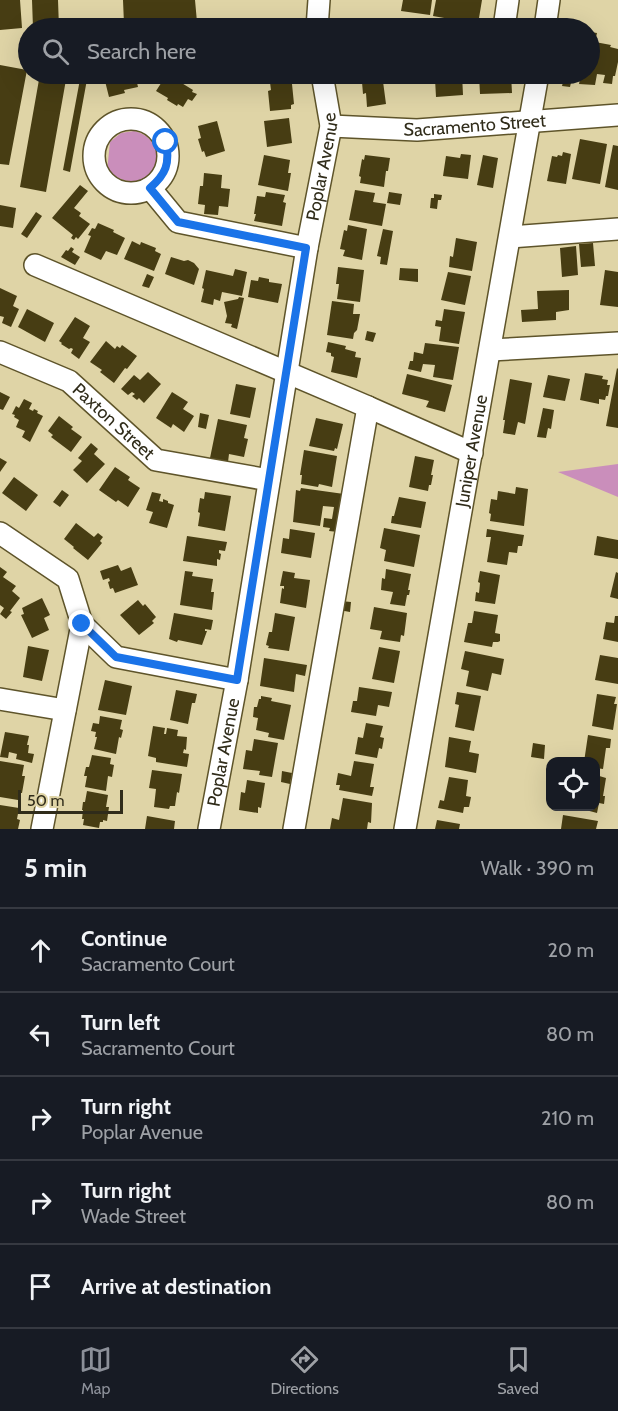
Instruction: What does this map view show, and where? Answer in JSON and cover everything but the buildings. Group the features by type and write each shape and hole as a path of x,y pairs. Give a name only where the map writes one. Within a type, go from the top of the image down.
{"street":[{"path":"317,18 319,0"},
{"path":"505,18 508,0"},
{"path":"546,18 549,0"},
{"name":"Poplar Avenue","path":"208,829 237,680 306,248 331,126 324,84"},
{"name":"Juniper Avenue","path":"405,829 536,84"},
{"name":"Sacramento Street","path":"331,126 417,130 618,115"},
{"path":"150,188 178,222 306,248"},
{"path":"510,237 618,229"},
{"path":"35,265 286,371 472,453"},
{"path":"490,350 618,343"},
{"name":"Paxton Street","path":"0,352 69,381 156,460 269,480"},
{"path":"294,829 368,407"},
{"path":"0,533 68,579 82,624 42,829"},
{"path":"82,624 116,657 237,680"},
{"path":"0,699 65,710"}],"shaded area":[{"path":"134,131 147,137 154,146 156,157 154,168 147,176 137,181 123,180 107,171 110,142 121,133"},
{"path":"618,464 618,497 558,472"}],"route":[{"path":"82,624 116,657 237,680 306,248 178,222 150,188 160,180 166,168 168,155 166,142"}]}
